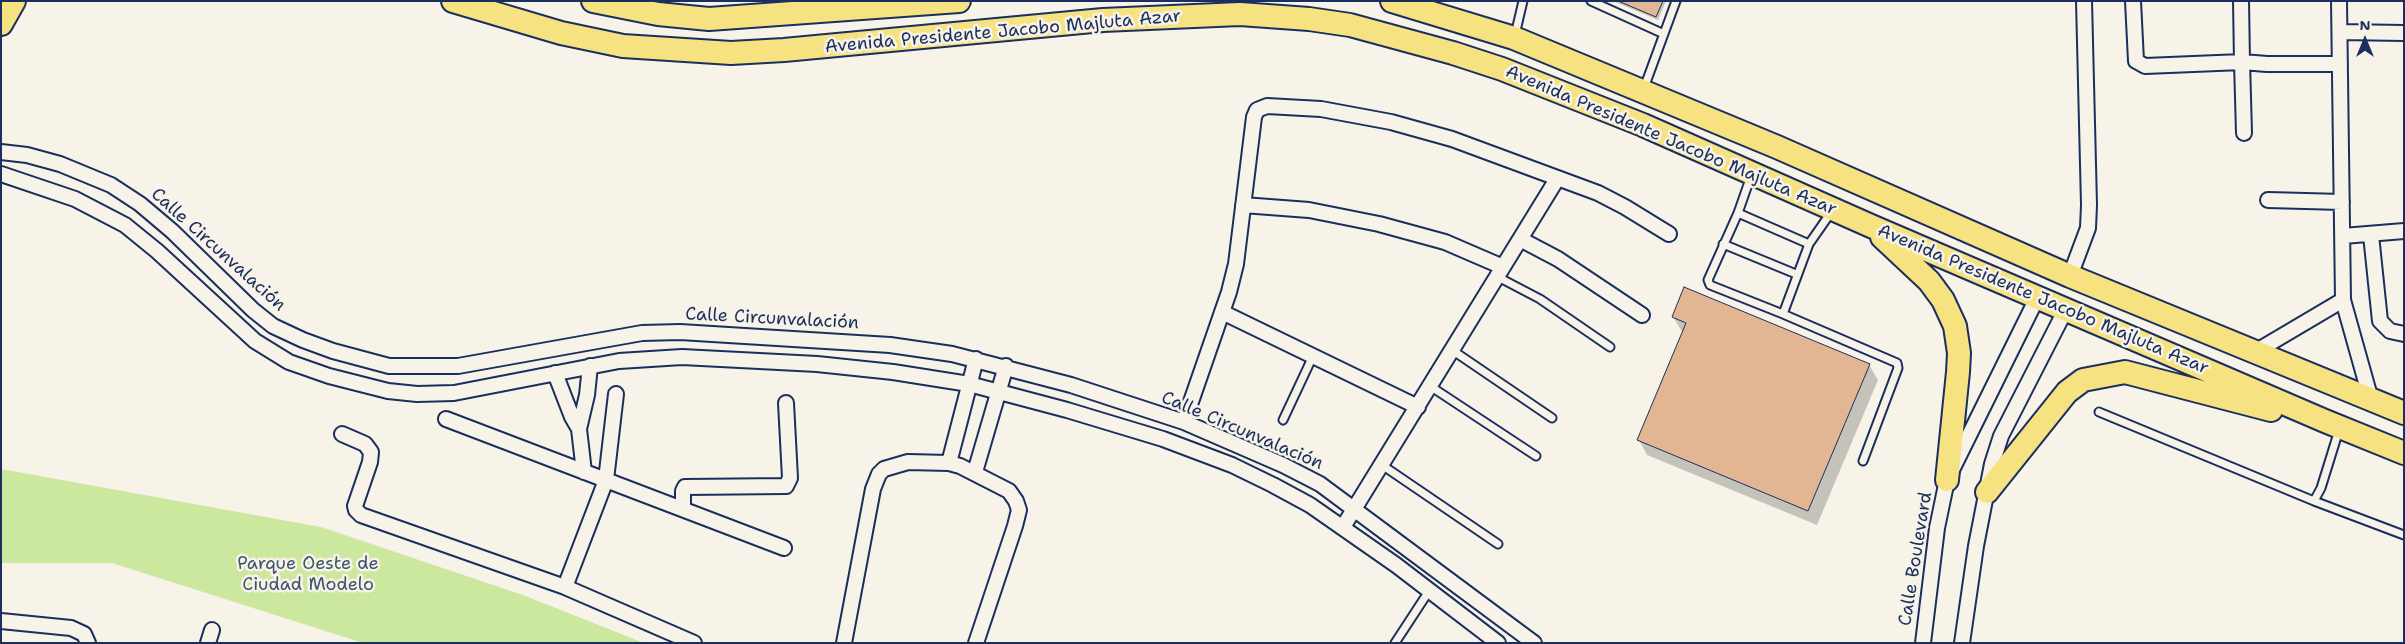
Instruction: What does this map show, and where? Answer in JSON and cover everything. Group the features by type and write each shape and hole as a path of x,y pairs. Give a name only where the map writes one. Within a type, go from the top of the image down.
{"main road":[{"path":"1,24 14,1"},
{"name":"Avenida Presidente Jacobo Majluta Azar","path":"453,1 561,33 624,46 731,53 794,49 1104,20 1240,14 1309,18 1350,25 1502,69 1643,125 1871,226 2038,296 2332,424 2404,453"},
{"name":"Avenida Presidente Jacobo Majluta Azar","path":"593,1 658,14 708,19 959,1"},
{"name":"Avenida Presidente Jacobo Majluta Azar","path":"1392,1 1514,38 1643,90 2070,276 2404,413"},
{"path":"1871,226 1929,281 1942,300 1955,326 1959,353 1947,480"},
{"path":"1986,492 2067,392 2083,380 2096,376 2125,372 2332,424"}],"street":[{"path":"2070,276 2088,228 2084,1"},
{"path":"2133,1 2136,61 2145,66 2242,62 2266,64 2340,64"},
{"path":"2241,1 2244,133"},
{"path":"2339,1 2344,300 2371,400"},
{"path":"2340,32 2404,33"},
{"path":"1184,422 1222,312 1236,264 1254,117 1257,110 1266,106 1281,105 1320,109 1391,122 1452,139 1598,193 1669,234"},
{"name":"Calle Circunvalación","path":"1,152 27,155 60,164 110,185 140,204 172,230 253,310 273,326 333,351 389,366 458,366 642,333 680,332 890,346 976,359 1071,385 1184,422 1283,465 1320,484 1534,643"},
{"name":"Calle Circunvalación","path":"1,174 75,198 125,225 157,251 255,341 289,362 329,376 388,391 417,394 454,393 590,366 643,358 682,357 816,364 893,372 969,384 1066,410 1198,452 1280,489 1310,504 1396,564 1498,643"},
{"path":"1343,528 1557,179"},
{"path":"2268,200 2342,202"},
{"path":"1243,205 1309,210 1379,224 1445,242 1500,272"},
{"path":"2343,236 2404,231"},
{"path":"2371,235 2380,321 2390,331 2404,334"},
{"path":"1520,239 1558,259 1642,316"},
{"name":"Calle Boulevard","path":"1923,643 1937,528 1947,480 2038,296"},
{"path":"2255,352 2344,300"},
{"path":"1962,642 1992,464 2001,436 2066,309"},
{"path":"1222,312 1418,407"},
{"path":"949,463 976,359"},
{"path":"584,472 579,429 587,395 590,366"},
{"path":"975,472 1006,366"},
{"path":"555,373 572,417 579,429"},
{"path":"565,588 606,480 616,394"},
{"path":"683,509 683,491 685,487 786,486 790,478 786,403"},
{"path":"446,419 784,548"},
{"path":"342,434 365,444 371,452 370,462 355,506 361,515 565,588 694,643"},
{"path":"844,643 873,489 879,474 884,469 908,462 949,463 975,472 1009,491 1016,500 1019,510 1016,526 976,643"},
{"path":"1,621 71,628 84,634 88,643"},
{"path":"1917,643 1925,621"}],"lane":[{"path":"1514,38 1523,1"},
{"path":"1591,1 1664,34"},
{"path":"1643,90 1676,1"},
{"path":"1752,173 1738,213 1722,244 1708,280 1710,285 1897,363 1898,368 1863,461"},
{"path":"1783,314 1796,274 1810,244 1833,209"},
{"path":"1738,213 1810,244"},
{"path":"1722,244 1796,274"},
{"path":"1500,272 1610,347"},
{"path":"1452,350 1552,418"},
{"path":"1283,420 1313,356"},
{"path":"1430,386 1536,456"},
{"path":"2099,412 2314,501 2404,535"},
{"path":"2314,501 2321,488 2332,424"},
{"path":"1382,466 1498,544"},
{"path":"1396,643 1429,591"}],"green space":[{"name":"Parque Oeste de Ciudad Modelo","path":"1,469 321,527 523,595 644,643 363,643 112,563 1,563"}],"building":[{"path":"1618,1 1663,1 1656,17"},
{"path":"1684,287 1870,364 1808,511 1637,440 1686,323 1672,317"}]}
